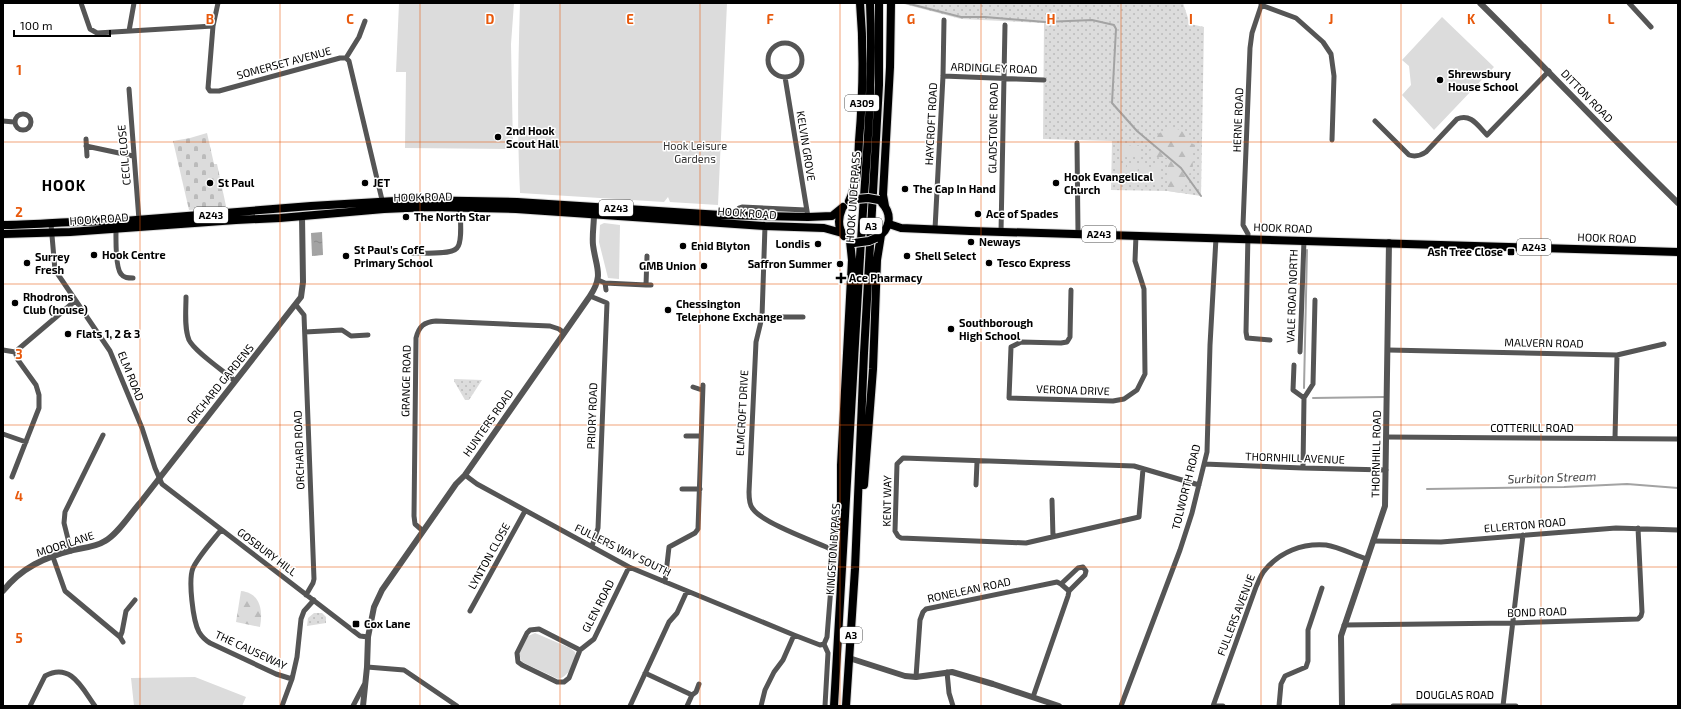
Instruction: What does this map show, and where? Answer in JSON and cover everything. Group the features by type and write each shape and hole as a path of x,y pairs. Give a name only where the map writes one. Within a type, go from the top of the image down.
{"main road":[{"name":"A309","path":"850,203 855,186 861,117 863,74 860,3"},
{"name":"HOOK UNDERPASS","path":"853,393 871,87 870,3"},
{"name":"HOOK UNDERPASS","path":"862,402 879,100 879,3"},
{"name":"A309","path":"885,206 883,195 890,67 891,3"},
{"path":"868,198 879,200 888,212 889,224 887,229 879,237 869,241 852,242 842,233 839,219 840,214 850,203 868,198"},
{"name":"HOOK ROAD","path":"3,225 139,220 454,200 736,215 766,216 807,213"},
{"name":"A243","path":"807,213 832,216 850,203"},
{"name":"HOOK ROAD","path":"3,234 52,233 302,216 383,205 460,207 594,214 765,226 824,228 842,233"},
{"name":"HOOK ROAD","path":"889,224 901,228 1001,232 1389,242 1678,252"},
{"path":"855,564 866,467 873,369 879,237"},
{"path":"841,598 841,465 852,242"},
{"name":"KINGSTON BYPASS","path":"834,706 853,393"},
{"name":"KINGSTON BYPASS","path":"846,706 855,564 862,402"}],"street":[{"path":"81,3 86,22 93,31 98,33 213,26"},
{"path":"130,31 134,3"},
{"name":"SOMERSET AVENUE","path":"218,3 213,26 208,88 210,91 213,92 340,58 346,58 349,61 383,205"},
{"name":"DITTON ROAD","path":"1480,3 1678,203"},
{"path":"1629,3 1651,27"},
{"path":"1262,4 1296,18 1323,42 1332,54 1334,76 1332,140"},
{"name":"HERNE ROAD","path":"1262,4 1255,23 1250,48 1243,225 1248,234 1247,338 1270,340"},
{"name":"HAYCROFT ROAD","path":"935,229 944,76 944,20"},
{"path":"346,58 359,37 365,21"},
{"name":"GLADSTONE ROAD","path":"1001,232 1005,25"},
{"path":"785,42 795,46 799,50 802,58 802,64 797,72 792,76 786,77 779,76 772,71 769,66 768,58 770,52 775,46 785,42"},
{"path":"1376,121 1408,155 1414,157 1422,155 1458,119 1464,116 1470,118 1487,135 1549,71"},
{"name":"ARDINGLEY ROAD","path":"944,76 1044,80"},
{"name":"KELVIN GROVE","path":"786,77 807,213"},
{"name":"CECIL CLOSE","path":"129,89 139,220"},
{"path":"3,121 14,122"},
{"path":"86,139 87,156"},
{"path":"1077,143 1078,233"},
{"path":"86,146 133,156"},
{"path":"413,253 451,252 457,248 460,241 460,207"},
{"path":"736,215 739,208 742,207 807,213"},
{"path":"594,214 593,238 599,274 598,280 605,283 649,285 647,256"},
{"name":"ORCHARD GARDENS","path":"159,476 301,297 303,290 302,216"},
{"name":"ELM ROAD","path":"51,224 55,270 110,351 142,428 159,476"},
{"name":"ELMCROFT DRIVE","path":"765,226 762,317 756,342 748,492 752,508 764,519 835,549"},
{"path":"116,229 118,267 121,274 126,278 133,278"},
{"name":"VERONA DRIVE","path":"1071,290 1070,337 1067,342 1061,344 1021,342 1011,347 1009,398 1113,402 1124,399 1136,390 1145,374 1144,289 1135,260 1136,236"},
{"name":"TOLWORTH ROAD","path":"1121,706 1180,550 1204,464 1207,447 1210,345 1216,238"},
{"name":"VALE ROAD NORTH","path":"1300,352 1304,240"},
{"name":"THORNHILL ROAD","path":"1342,706 1341,636 1385,506 1389,242"},
{"name":"HUNTERS ROAD","path":"368,637 374,606 382,590 456,484 465,475 590,296 598,280"},
{"path":"605,283 606,290"},
{"name":"PRIORY ROAD","path":"590,296 607,303 598,528 592,546"},
{"path":"186,297 189,339 194,347 235,381"},
{"path":"1303,468 1304,398 1313,384 1315,300"},
{"path":"3,350 15,352 75,301"},
{"name":"ORCHARD ROAD","path":"296,305 304,315 314,579 306,595"},
{"path":"762,317 803,317"},
{"name":"GRANGE ROAD","path":"423,531 415,524 414,516 416,338 422,325 428,322 436,321 550,326 559,329 564,333"},
{"path":"305,332 342,330 351,336 368,335"},
{"name":"MALVERN ROAD","path":"1388,350 1617,355 1664,344"},
{"path":"12,477 39,408 39,395 36,385 18,360 15,352"},
{"path":"1615,438 1617,355"},
{"path":"1294,365 1293,390 1304,398"},
{"path":"665,582 669,547 695,533 698,529 702,387 693,387"},
{"path":"3,434 26,442"},
{"path":"71,551 64,523 65,512 104,435"},
{"path":"686,436 700,436"},
{"name":"COTTERILL ROAD","path":"1386,437 1615,438 1678,440"},
{"name":"KENT WAY","path":"1143,469 1139,517 1017,544 901,538 895,531 897,464 903,458 977,462 1134,466 1199,485"},
{"path":"976,485 977,462"},
{"name":"THORNHILL AVENUE","path":"1204,464 1386,470"},
{"path":"826,706 828,652 824,644 827,637 841,465"},
{"name":"FULLERS WAY SOUTH","path":"465,475 477,484 525,511 629,566 794,635 820,645 824,644"},
{"name":"GOSBURY HILL","path":"159,476 162,484 221,530 360,636 368,637"},
{"name":"MOOR LANE","path":"3,590 17,575 28,567 71,551 105,542 113,535 159,476"},
{"path":"682,489 700,489"},
{"path":"1052,500 1053,537"},
{"name":"LYNTON CLOSE","path":"470,611 525,511"},
{"name":"ELLERTON ROAD","path":"1373,541 1440,542 1616,528 1678,530"},
{"name":"BOND ROAD","path":"1344,625 1512,623 1638,619 1642,612 1638,528"},
{"name":"THE CAUSEWAY","path":"221,530 193,567 190,579 198,631 203,638 210,643 276,674 292,679"},
{"path":"1503,706 1523,535"},
{"name":"FULLERS AVENUE","path":"1213,706 1256,586 1264,571 1278,557 1298,547 1312,545 1327,546 1367,559"},
{"path":"53,557 65,591 121,640 126,610 135,600"},
{"name":"GLEN ROAD","path":"580,650 539,629 535,629 527,633 517,654 517,658 522,665 557,682 564,682 569,678 580,650 594,639 629,566"},
{"path":"1033,697 1069,591 1085,574 1086,571 1083,567 1078,568 1062,584 1069,591"},
{"name":"RONELEAN ROAD","path":"916,677 920,620 922,612 926,609 1057,582 1062,584"},
{"path":"1279,706 1281,684 1285,676 1306,667 1308,661 1308,630 1322,588"},
{"path":"630,706 670,622 677,613 687,591"},
{"path":"282,706 292,679 297,657 301,619 304,612 314,600"},
{"path":"761,706 765,690 774,672 783,660 794,635"},
{"path":"363,706 368,637"},
{"path":"849,658 905,676 916,677 952,672 1060,706"},
{"path":"367,667 404,670 457,706"},
{"path":"30,706 45,676 58,671 66,673 76,679 95,706"},
{"path":"947,672 953,706"},
{"path":"645,673 692,695"},
{"path":"353,706 365,683"},
{"path":"687,706 699,684"},
{"path":"1213,706 1223,706"},
{"name":"DOUGLAS ROAD","path":"1393,706 1516,706"}],"green space":[{"path":"399,3 514,3 511,44 513,149 405,148 406,72 396,72"},
{"name":"Hook Leisure Gardens","path":"520,3 727,3 718,205 670,202 668,197 664,202 520,193 518,98"},
{"path":"900,3 1183,3 1190,24 1204,27 1201,196 1168,191 1111,190 1112,141 1043,139 1044,23 961,19"},
{"path":"1442,17 1494,67 1434,130 1402,95 1411,85 1409,66 1402,60"},
{"path":"1170,127 1184,132 1190,139 1191,143 1195,145 1192,156 1193,166 1180,193 1168,191 1168,158 1146,156 1155,145 1158,134"},
{"path":"207,133 214,164 217,164 226,206 221,208 189,210 173,141"},
{"path":"1121,145 1140,146 1140,156 1120,155"},
{"path":"1116,164 1126,164 1125,183 1115,183"},
{"path":"1128,164 1138,164 1137,184 1127,183"},
{"path":"1139,165 1149,165 1149,184 1139,184"},
{"path":"1151,165 1161,165 1161,185 1151,185"},
{"path":"604,223 620,225 619,279 608,278 599,242 600,225"},
{"path":"454,379 482,380 469,400 465,400"},
{"path":"241,591 248,592 257,599 261,609 260,627 236,622"},
{"path":"314,613 322,613 326,617 326,623 307,626 308,618"},
{"path":"535,633 570,648 575,652 575,660 571,668 562,678 558,679 522,662 519,654 528,636"},
{"path":"195,677 246,697 242,706 134,706 131,678"}],"water":[{"path":"322,232 323,255 312,256 311,233"}],"waterway":[{"name":"Surbiton Stream","path":"906,3 961,17 985,17 1045,22 1092,20 1114,25 1116,29 1112,103 1137,131 1181,168 1201,196"},
{"name":"Surbiton Stream","path":"1304,388 1307,250"},
{"name":"Surbiton Stream","path":"1313,398 1384,397"},
{"name":"Surbiton Stream","path":"1427,489 1564,487 1627,484 1678,488"}],"place":[{"name":"Shrewsbury House School","path":"1440,80"},
{"name":"2nd Hook Scout Hall","path":"498,137"},
{"name":"St Paul","path":"210,183"},
{"name":"JET","path":"365,183"},
{"name":"Hook Evangelical Church","path":"1056,183"},
{"name":"The Cap In Hand","path":"905,189"},
{"name":"Ace of Spades","path":"978,214"},
{"name":"The North Star","path":"406,217"},
{"name":"Neways","path":"971,242"},
{"name":"Londis","path":"818,244"},
{"name":"Enid Blyton","path":"683,246"},
{"name":"Ash Tree Close","path":"1511,252"},
{"name":"Hook Centre","path":"94,255"},
{"name":"St Paul's CofE Primary School","path":"346,256"},
{"name":"Shell Select","path":"907,256"},
{"name":"Surrey Fresh","path":"27,263"},
{"name":"Tesco Express","path":"989,263"},
{"name":"Saffron Summer","path":"840,264"},
{"name":"GMB Union","path":"704,266"},
{"name":"Ace Pharmacy","path":"841,278"},
{"name":"Rhodrons Club (house)","path":"15,303"},
{"name":"Chessington Telephone Exchange","path":"668,310"},
{"name":"Southborough High School","path":"951,329"},
{"name":"Flats 1, 2 & 3","path":"68,334"},
{"name":"Cox Lane","path":"356,624"}],"district":[{"name":"HOOK","path":"64,186"}]}
